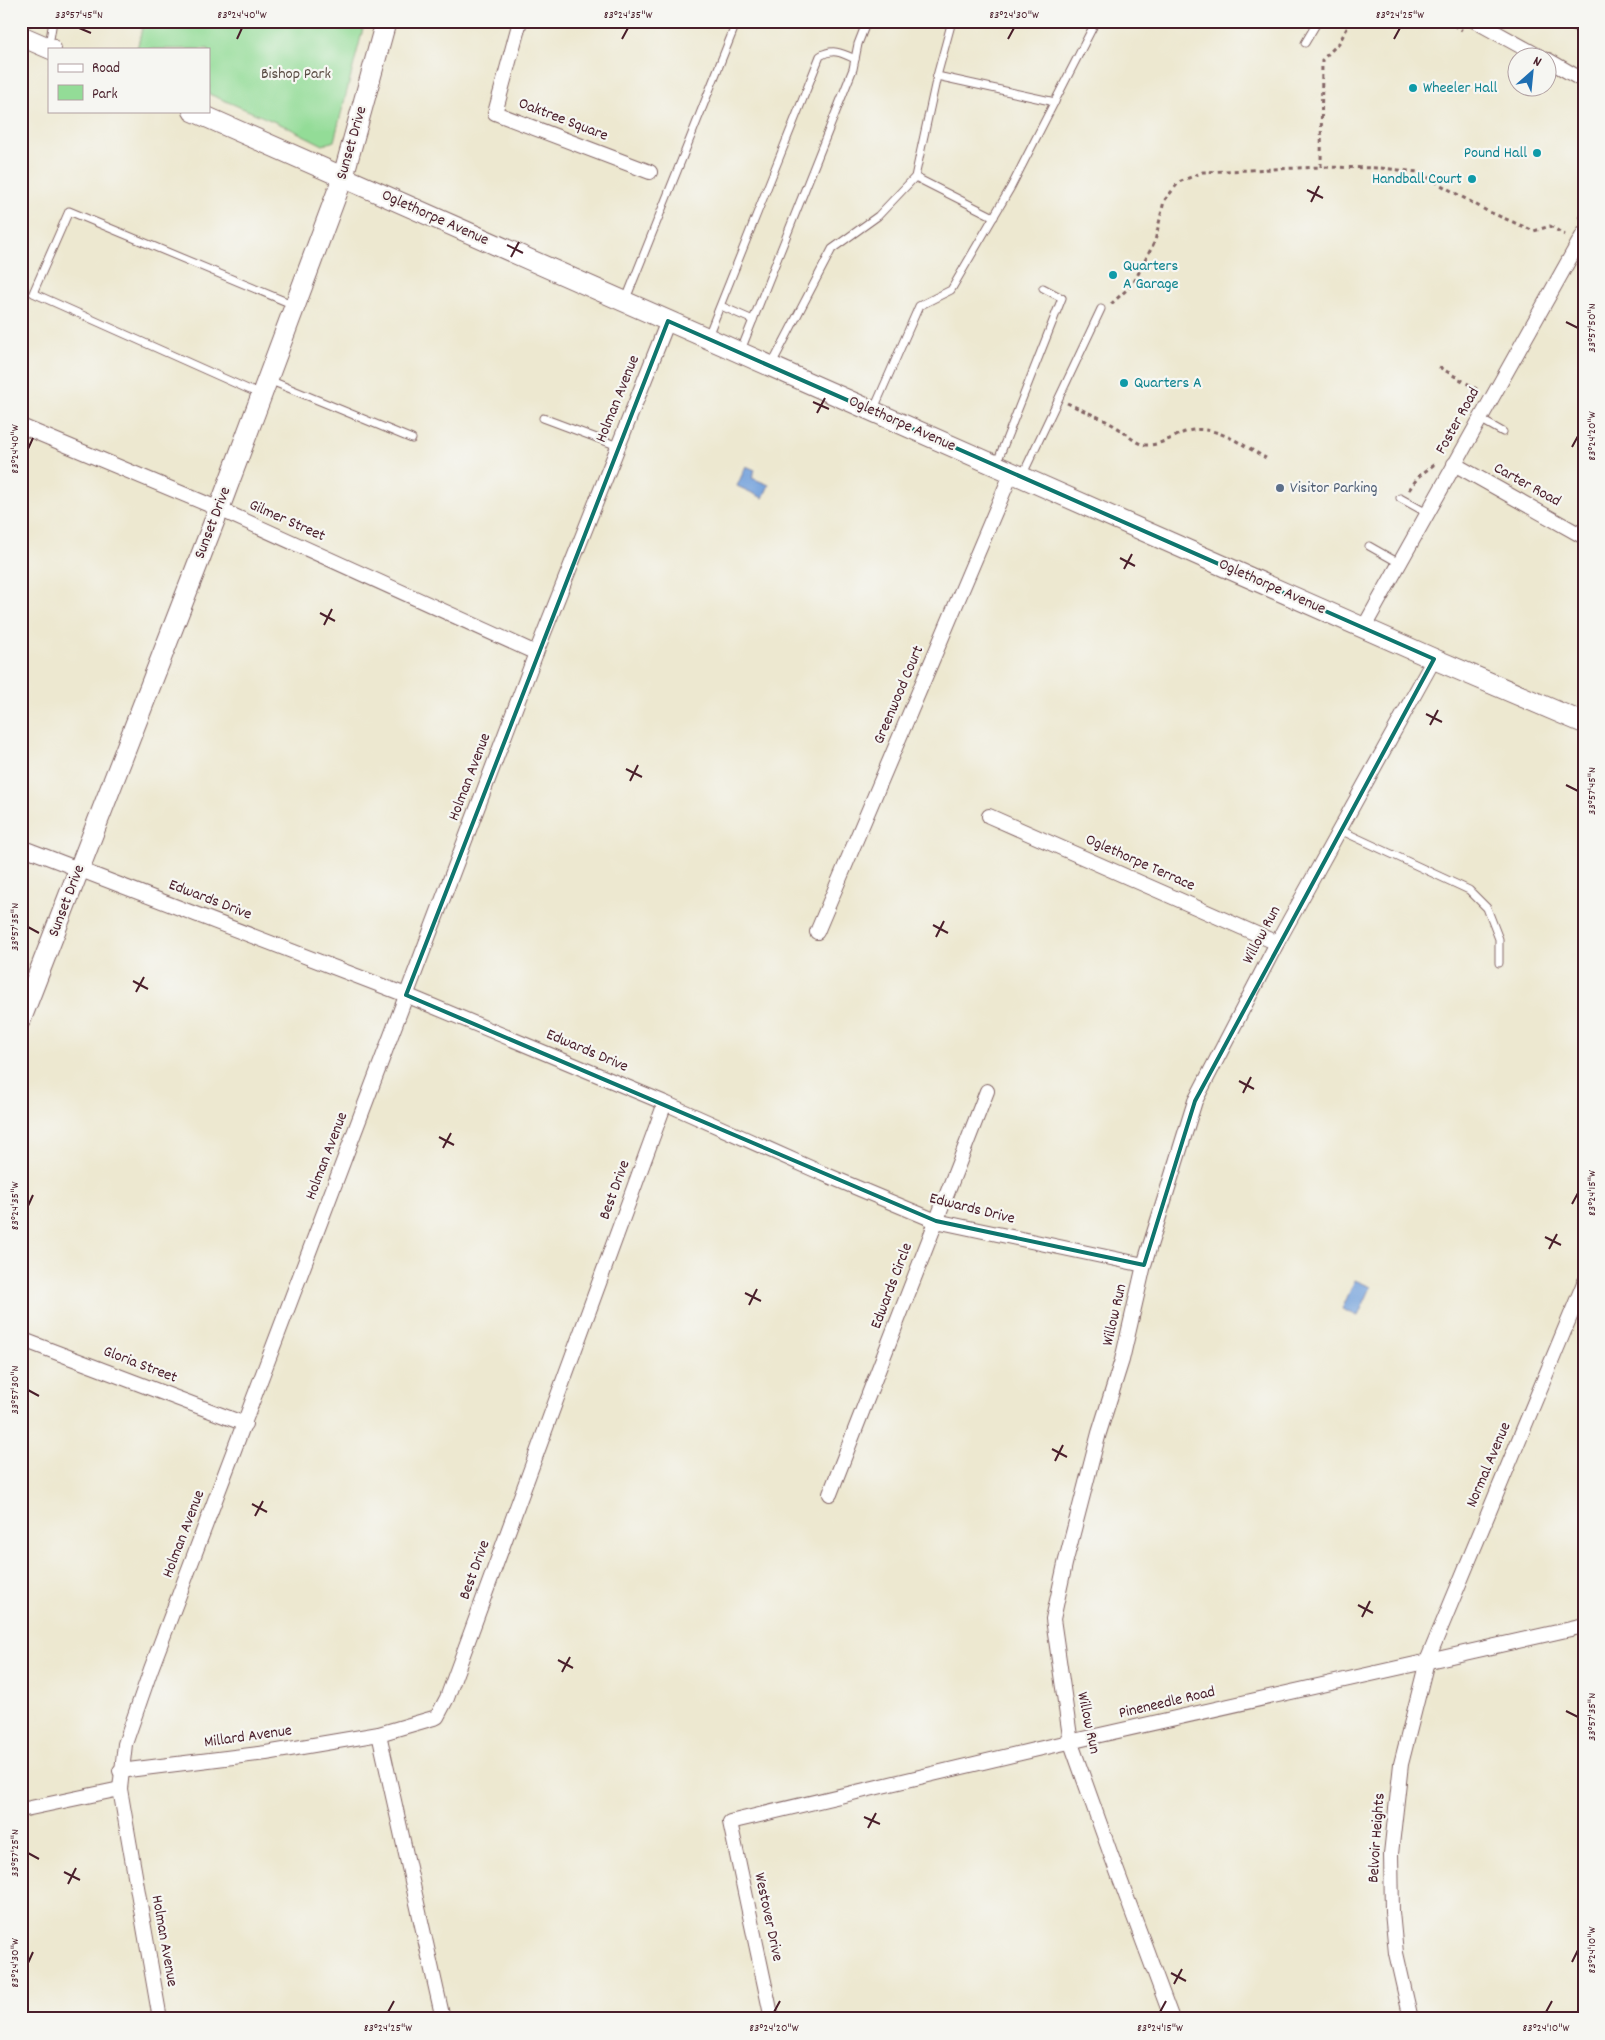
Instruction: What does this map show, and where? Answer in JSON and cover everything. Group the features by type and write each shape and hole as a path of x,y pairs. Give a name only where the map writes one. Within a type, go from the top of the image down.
{"main road":[{"name":"Sunset Drive","path":"21,1019 219,509 343,177 386,21"},
{"path":"21,36 50,48"},
{"name":"Oglethorpe Avenue","path":"195,112 1434,659 1584,723"}],"street":[{"name":"Oaktree Square","path":"520,21 495,113 650,172"},
{"path":"1475,21 1524,48"},
{"path":"1558,66 1584,81"},
{"name":"Foster Road","path":"1364,627 1584,234"},
{"name":"Holman Avenue","path":"160,2019 120,1789 120,1771 125,1744 148,1678 536,653 668,321"},
{"name":"Gilmer Street","path":"21,426 219,509 536,653"},
{"name":"Carter Road","path":"1454,464 1583,535"},
{"name":"Greenwood Court","path":"817,932 1010,471"},
{"name":"Willow Run","path":"1172,2019 1071,1743 1053,1619 1064,1564 1094,1451 1122,1360 1144,1265 1195,1102 1278,943 1434,659"},
{"name":"Oglethorpe Terrace","path":"989,816 1278,943"},
{"name":"Edwards Drive","path":"21,847 406,995 665,1103 824,1174 936,1221 1144,1265"},
{"name":"Edwards Circle","path":"830,1494 987,1090"},
{"name":"Best Drive","path":"379,1734 438,1717 447,1698 665,1103"},
{"name":"Normal Avenue","path":"1428,1661 1584,1283"},
{"name":"Gloria Street","path":"21,1339 245,1424"},
{"name":"Pineneedle Road","path":"730,1822 1038,1749 1584,1626"},
{"name":"Belvoir Heights","path":"1411,2019 1396,1954 1392,1912 1391,1854 1401,1764 1428,1661"},
{"path":"379,1734 443,2019"},
{"name":"Millard Avenue","path":"120,1771 266,1753 379,1734"},
{"path":"21,1810 120,1789"},
{"name":"Westover Drive","path":"730,1822 772,2019"}],"lane":[{"path":"50,48 54,21"},
{"path":"625,302 738,21"},
{"path":"740,353 794,220 855,59 858,44 867,21"},
{"path":"770,366 832,249 878,216 914,177 937,76 952,21"},
{"path":"873,411 919,306 951,290 994,217 1096,21"},
{"path":"1305,43 1318,21"},
{"path":"1564,21 1584,32"},
{"path":"707,339 820,56 827,51 838,52 855,59"},
{"path":"937,76 1055,102"},
{"path":"914,177 994,217"},
{"path":"294,306 69,211 33,293 264,387 412,440"},
{"path":"1010,471 1062,298 1043,288"},
{"path":"721,306 753,320"},
{"path":"1010,471 1059,399 1101,309"},
{"path":"543,418 618,446"},
{"path":"1480,418 1503,432"},
{"path":"1400,498 1427,513"},
{"path":"1369,546 1399,563"},
{"path":"1340,830 1469,890 1487,908 1499,939 1499,963"}],"path":[{"path":"1321,167 1322,60 1339,43 1352,21"},
{"path":"1101,309 1116,301 1133,284 1155,241 1164,201 1179,182 1204,172 1321,167 1381,168 1418,172 1487,211 1534,231 1550,226 1576,247"},
{"path":"1440,367 1481,391"},
{"path":"1059,399 1116,427 1138,443 1146,445 1162,442 1186,432 1203,429 1217,432 1266,458"}],"highlighted area":[{"path":"668,321 1434,659 1195,1101 1144,1265 936,1221 406,995"}],"green space":[{"name":"Bishop Park","path":"144,21 365,21 334,141 323,145 287,127 210,94 210,48 137,48"}],"water":[{"path":"746,466 755,470 752,478 769,485 763,498 737,486"},
{"path":"1355,1280 1371,1287 1358,1316 1342,1309"}],"place":[{"name":"Wheeler Hall","path":"1413,88"},
{"name":"Pound Hall","path":"1537,153"},
{"name":"Handball Court","path":"1472,179"},
{"name":"Quarters A Garage","path":"1113,275"},
{"name":"Quarters A","path":"1124,383"},
{"name":"Visitor Parking","path":"1280,488"}]}
